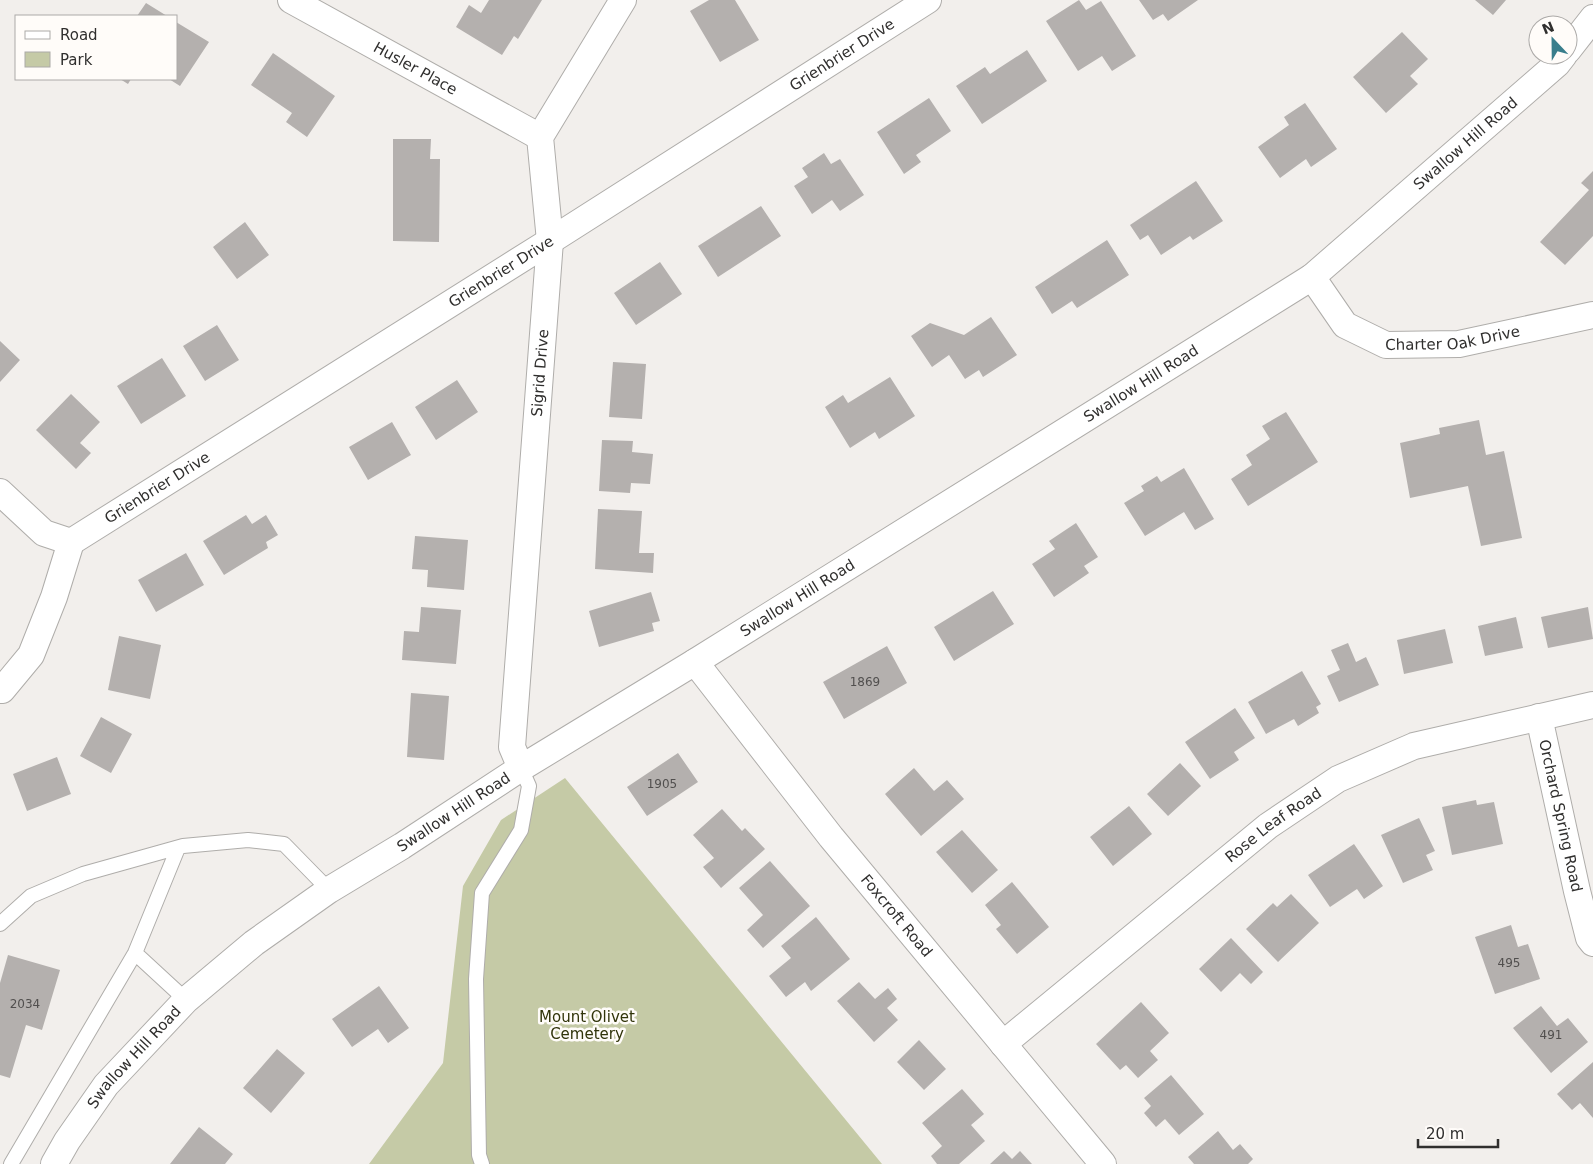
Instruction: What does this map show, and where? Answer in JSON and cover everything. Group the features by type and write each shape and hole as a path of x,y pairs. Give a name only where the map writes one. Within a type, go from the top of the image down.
{"street":[{"name":"Husler Place","path":"291,0 540,137"},
{"path":"540,137 623,0"},
{"name":"Grienbrier Drive","path":"71,542 550,242 928,0"},
{"path":"1578,37 1593,18"},
{"name":"Swallow Hill Road","path":"54,1164 67,1141 106,1084 186,1000 254,943 329,890 402,846 521,768 695,662 1312,276 1556,65"},
{"name":"Sigrid Drive","path":"521,768 512,747 550,242 540,137"},
{"name":"Charter Oak Drive","path":"1312,276 1345,325 1386,345 1459,344 1593,316"},
{"path":"0,492 44,533 71,542 54,597 31,655 2,690"},
{"name":"Foxcroft Road","path":"695,662 831,837 1103,1164"},
{"name":"Rose Leaf Road","path":"1003,1044 1268,826 1338,779 1414,746 1593,705"},
{"name":"Orchard Spring Road","path":"1538,717 1577,891 1589,938 1593,943"}],"lane":[{"path":"482,1164 479,1154 476,979 482,893 521,830 529,786 521,768"},
{"path":"0,924 31,896 83,874 178,848 248,840 284,844 329,890"},
{"path":"11,1164 136,953 178,848"},
{"path":"136,953 186,1000"}],"green space":[{"name":"Mount Olivet Cemetery","path":"565,778 882,1164 369,1164 443,1063 463,886 501,820"}],"building":[{"path":"489,0 542,0 518,39 514,36 502,55 456,27 469,5 481,13"},
{"path":"709,0 735,0 759,40 720,62 690,11"},
{"path":"1079,0 1086,10 1101,1 1136,56 1112,71 1102,56 1078,71 1046,21"},
{"path":"1139,0 1198,0 1168,21 1163,14 1153,20"},
{"path":"1475,0 1506,0 1493,15"},
{"path":"146,3 165,15 138,15"},
{"path":"178,23 209,42 180,86 171,80 178,80"},
{"path":"1402,32 1428,59 1410,76 1418,84 1386,113 1353,77"},
{"path":"1027,50 1047,81 982,124 956,86 985,67 990,74"},
{"path":"273,53 335,96 307,137 286,122 292,113 251,85"},
{"path":"122,80 130,80 128,84"},
{"path":"929,98 951,131 916,155 921,162 904,174 877,132"},
{"path":"1305,103 1337,149 1311,167 1306,159 1280,178 1258,147 1289,125 1284,117"},
{"path":"393,139 431,139 430,159 440,159 439,242 393,241"},
{"path":"824,153 831,164 840,159 864,195 840,211 832,200 812,214 794,186 808,177 802,168"},
{"path":"1593,171 1593,236 1565,265 1540,242 1589,190 1581,183"},
{"path":"1196,181 1223,221 1193,240 1190,236 1161,255 1148,235 1140,240 1130,225"},
{"path":"761,206 781,236 718,277 698,246"},
{"path":"245,222 269,255 237,279 213,247"},
{"path":"1107,240 1129,275 1077,308 1072,301 1052,314 1035,287"},
{"path":"660,262 682,294 636,325 614,293"},
{"path":"991,317 1017,355 983,377 979,370 965,379 949,355 932,367 911,336 930,323 964,335"},
{"path":"217,325 239,360 205,381 183,346"},
{"path":"0,341 20,360 0,382"},
{"path":"162,358 186,396 141,424 117,386"},
{"path":"613,362 646,364 642,419 609,417"},
{"path":"890,377 915,416 879,439 875,432 850,448 825,407 843,395 848,403"},
{"path":"457,380 478,412 436,440 415,407"},
{"path":"71,394 100,422 80,443 91,453 76,469 36,430"},
{"path":"1286,412 1318,462 1248,506 1231,479 1252,465 1246,455 1270,439 1262,426"},
{"path":"1479,420 1486,455 1504,451 1522,538 1481,546 1468,486 1410,498 1400,443 1440,434 1439,428"},
{"path":"392,422 411,455 368,480 349,447"},
{"path":"602,440 633,441 632,452 653,454 650,484 631,483 630,493 599,491"},
{"path":"1184,468 1214,519 1195,530 1184,512 1145,536 1124,503 1144,491 1141,486 1157,476 1161,482"},
{"path":"598,509 642,511 639,553 654,553 653,573 595,569"},
{"path":"246,515 252,524 266,515 278,535 266,542 268,548 224,575 203,541"},
{"path":"1076,523 1098,557 1084,566 1089,573 1054,597 1032,564 1055,549 1049,541"},
{"path":"415,536 468,540 464,590 427,587 428,570 412,569"},
{"path":"186,553 204,585 156,612 138,580"},
{"path":"993,591 1014,624 954,661 934,627"},
{"path":"651,592 660,621 652,623 654,631 599,647 589,611"},
{"path":"421,607 461,610 456,664 402,660 404,631 419,632"},
{"path":"1588,607 1593,639 1548,648 1541,617"},
{"path":"1516,617 1523,648 1485,656 1478,626"},
{"path":"1445,629 1453,663 1404,674 1397,640"},
{"path":"119,636 161,645 150,699 108,690"},
{"path":"1348,643 1356,662 1366,657 1379,685 1339,702 1327,676 1340,670 1331,650"},
{"path":"887,646 907,683 844,719 823,682"},
{"path":"1302,671 1321,704 1316,707 1319,713 1298,726 1294,719 1266,734 1248,702"},
{"path":"411,693 449,696 444,760 407,757"},
{"path":"1235,708 1255,738 1234,752 1239,760 1210,779 1185,742"},
{"path":"101,717 132,734 111,773 80,756"},
{"path":"678,753 698,782 647,816 627,787"},
{"path":"57,757 71,794 27,811 13,774"},
{"path":"1180,763 1201,786 1168,816 1147,794"},
{"path":"914,768 934,791 947,780 964,799 921,836 885,794"},
{"path":"1476,800 1477,805 1494,802 1503,844 1452,855 1442,807"},
{"path":"1129,806 1152,834 1113,866 1090,837"},
{"path":"722,809 742,831 745,828 765,849 721,888 703,867 714,858 693,835"},
{"path":"1419,818 1435,851 1426,855 1433,870 1403,883 1381,835"},
{"path":"962,830 998,870 972,893 936,852"},
{"path":"1354,844 1383,886 1364,899 1357,889 1330,907 1308,875"},
{"path":"770,861 810,906 763,948 747,930 763,915 739,888"},
{"path":"1012,882 1049,927 1017,954 996,929 1001,925 985,905"},
{"path":"1291,894 1319,923 1278,962 1246,929 1273,903 1277,907"},
{"path":"816,917 850,959 811,991 805,982 786,997 769,976 791,958 781,946"},
{"path":"1511,925 1518,947 1528,944 1540,979 1495,994 1475,937"},
{"path":"1231,938 1263,972 1251,984 1240,973 1221,992 1199,969"},
{"path":"8,955 60,970 42,1030 26,1025 10,1078 0,1075 0,983"},
{"path":"859,982 875,999 888,988 897,999 887,1008 898,1020 874,1042 837,1001"},
{"path":"379,986 409,1028 388,1043 378,1029 352,1047 332,1019"},
{"path":"1141,1002 1169,1033 1150,1051 1158,1060 1138,1078 1126,1065 1120,1070 1096,1044"},
{"path":"1541,1006 1557,1026 1568,1018 1588,1042 1551,1073 1513,1028"},
{"path":"919,1040 946,1069 924,1090 897,1062"},
{"path":"277,1049 305,1073 271,1113 243,1088"},
{"path":"1593,1062 1593,1118 1580,1103 1572,1110 1557,1094"},
{"path":"1171,1075 1204,1114 1179,1135 1165,1119 1156,1127 1144,1113 1151,1106 1144,1098"},
{"path":"962,1089 984,1114 971,1125 985,1141 959,1164 937,1164 931,1156 942,1146 922,1123"},
{"path":"199,1127 233,1154 225,1164 170,1164"},
{"path":"1218,1131 1233,1150 1240,1144 1253,1159 1248,1164 1194,1164 1188,1157"},
{"path":"1004,1151 1012,1159 1020,1151 1032,1164 990,1164"}]}
